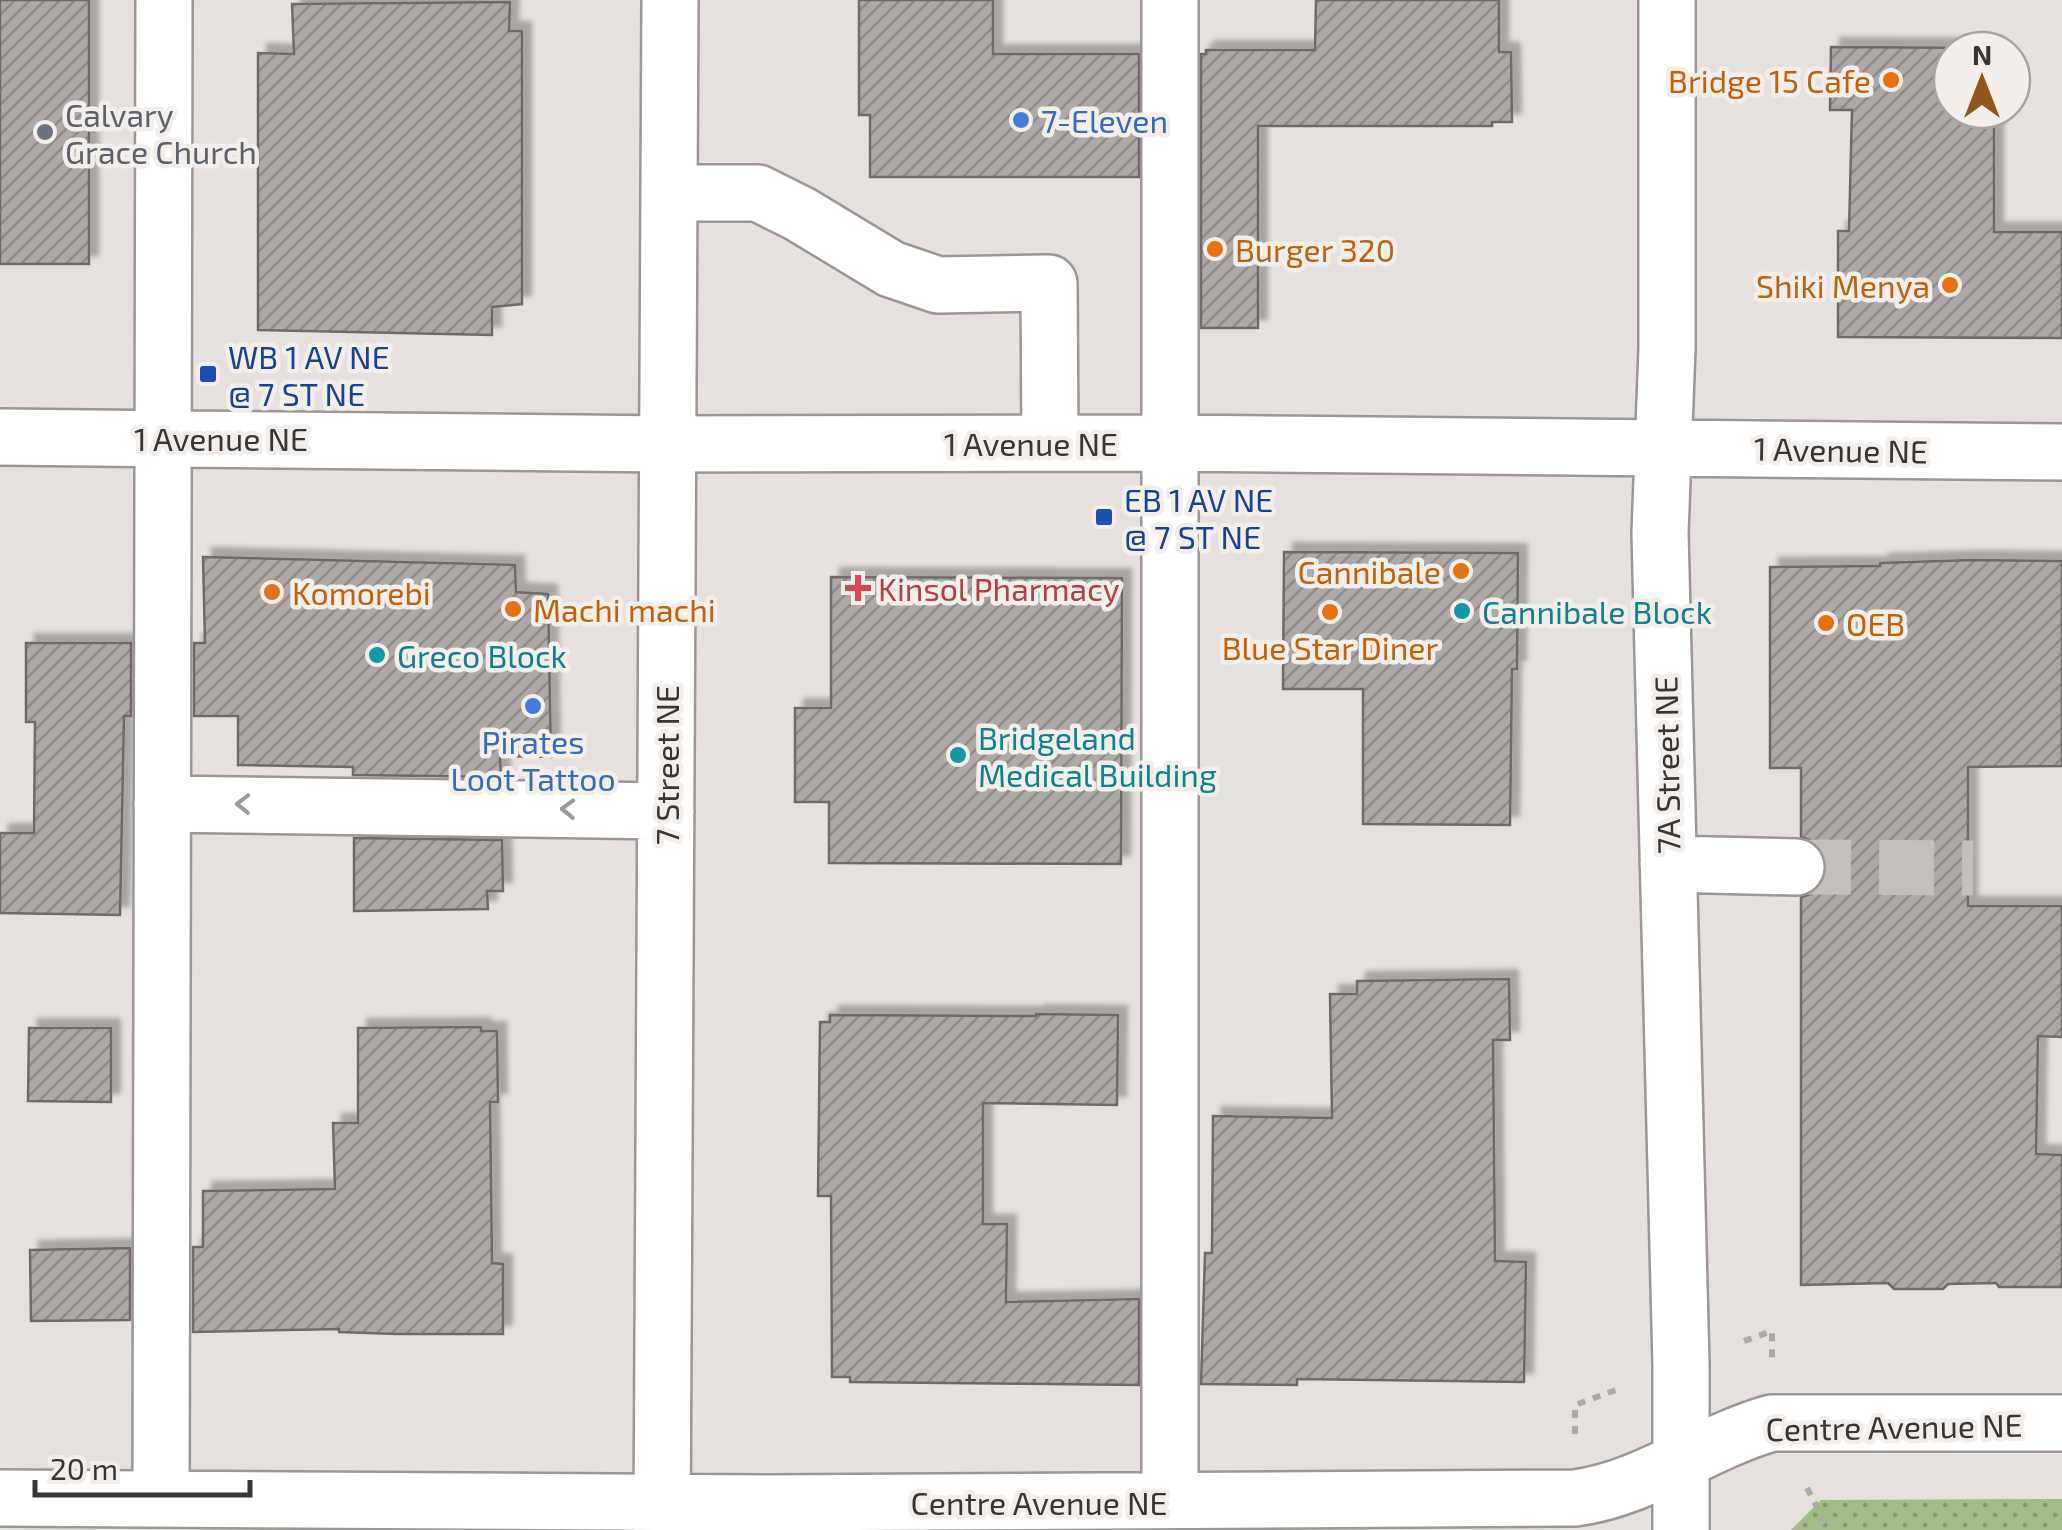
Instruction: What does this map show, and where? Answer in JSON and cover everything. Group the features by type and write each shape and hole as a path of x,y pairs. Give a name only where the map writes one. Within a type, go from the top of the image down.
{"street":[{"path":"160,1497 164,0"},
{"name":"7 Street NE","path":"662,1516 670,0"},
{"path":"1170,0 1170,1502"},
{"name":"7A Street NE","path":"1667,0 1667,331 1660,533 1681,1530"},
{"path":"670,193 758,193 890,269 938,285 1049,284 1050,443"},
{"name":"1 Avenue NE","path":"0,437 2062,452"},
{"path":"162,804 666,811"},
{"path":"1668,864 1796,867"},
{"name":"Centre Avenue NE","path":"0,1498 160,1497 662,1516 1170,1502 1575,1498 1604,1494 1742,1431 1772,1423 2062,1422"}],"green space":[{"path":"2062,1499 2062,1530 1791,1530 1821,1500"}],"building":[{"name":"Calvary Grace Church","path":"0,0 89,0 89,264 0,264"},
{"path":"859,0 993,0 993,54 1139,54 1139,177 870,177 870,115 859,115"},
{"path":"1316,0 1499,0 1499,52 1511,52 1512,122 1492,122 1492,126 1258,126 1258,328 1201,328 1201,54 1206,54 1206,50 1315,50"},
{"path":"510,2 509,31 522,31 522,304 492,307 492,335 258,330 258,53 294,54 292,4"},
{"path":"1831,47 1932,48 1932,130 1994,130 1994,232 2062,232 2062,338 1838,337 1838,231 1849,231 1852,110 1830,110"},
{"path":"1284,552 1518,553 1510,825 1363,824 1363,689 1283,689"},
{"name":"Greco Block","path":"203,557 515,565 516,592 548,594 551,757 500,756 501,777 353,775 353,767 238,765 238,716 194,716 194,643 205,643"},
{"path":"2062,561 2062,766 1968,767 1968,906 2062,906 2062,1037 2038,1036 2036,1154 2062,1155 2062,1287 1999,1287 1996,1283 1948,1284 1943,1289 1894,1289 1888,1283 1801,1285 1801,897 1812,894 1822,884 1827,867 1823,851 1813,841 1801,837 1801,768 1770,768 1770,567"},
{"name":"Bridgeland Medical Building","path":"831,577 1122,578 1121,864 829,863 829,802 795,802 795,708 831,708"},
{"path":"26,643 131,643 131,716 124,716 120,915 0,913 0,833 34,833 35,722 26,722"},
{"path":"354,838 502,840 503,891 487,891 488,909 354,911"},
{"path":"1509,979 1510,1040 1493,1040 1495,1261 1526,1262 1524,1382 1297,1379 1297,1385 1201,1384 1205,1253 1212,1253 1213,1116 1332,1118 1330,994 1357,994 1357,981"},
{"path":"830,1015 1118,1015 1117,1105 983,1103 983,1224 1007,1224 1006,1302 1139,1299 1139,1385 850,1382 850,1377 832,1377 831,1196 818,1196 820,1022 830,1022"},
{"path":"481,1027 481,1031 497,1031 498,1102 490,1102 492,1263 503,1264 503,1334 397,1334 339,1329 193,1332 193,1247 203,1247 203,1191 335,1189 333,1123 358,1123 358,1028"},
{"path":"29,1028 111,1028 111,1102 28,1101"},
{"path":"130,1248 130,1320 31,1321 30,1250"}],"tunnel":[{"path":"1796,867 1973,868"}],"place":[{"name":"Bridge 15 Cafe","path":"1891,80"},
{"name":"7-Eleven","path":"1021,120"},
{"name":"Calvary Grace Church","path":"45,132"},
{"name":"Burger 320","path":"1215,249"},
{"name":"Shiki Menya","path":"1950,285"},
{"name":"WB 1 AV NE @ 7 ST NE","path":"208,374"},
{"name":"EB 1 AV NE @ 7 ST NE","path":"1104,517"},
{"name":"Cannibale","path":"1461,571"},
{"name":"Kinsol Pharmacy","path":"858,588"},
{"name":"Komorebi","path":"272,592"},
{"name":"Machi machi","path":"513,609"},
{"name":"Cannibale Block","path":"1462,611"},
{"name":"Blue Star Diner","path":"1330,612"},
{"name":"OEB","path":"1826,623"},
{"name":"Greco Block","path":"377,655"},
{"name":"Pirates Loot Tattoo","path":"533,706"},
{"name":"Bridgeland Medical Building","path":"958,755"}]}
